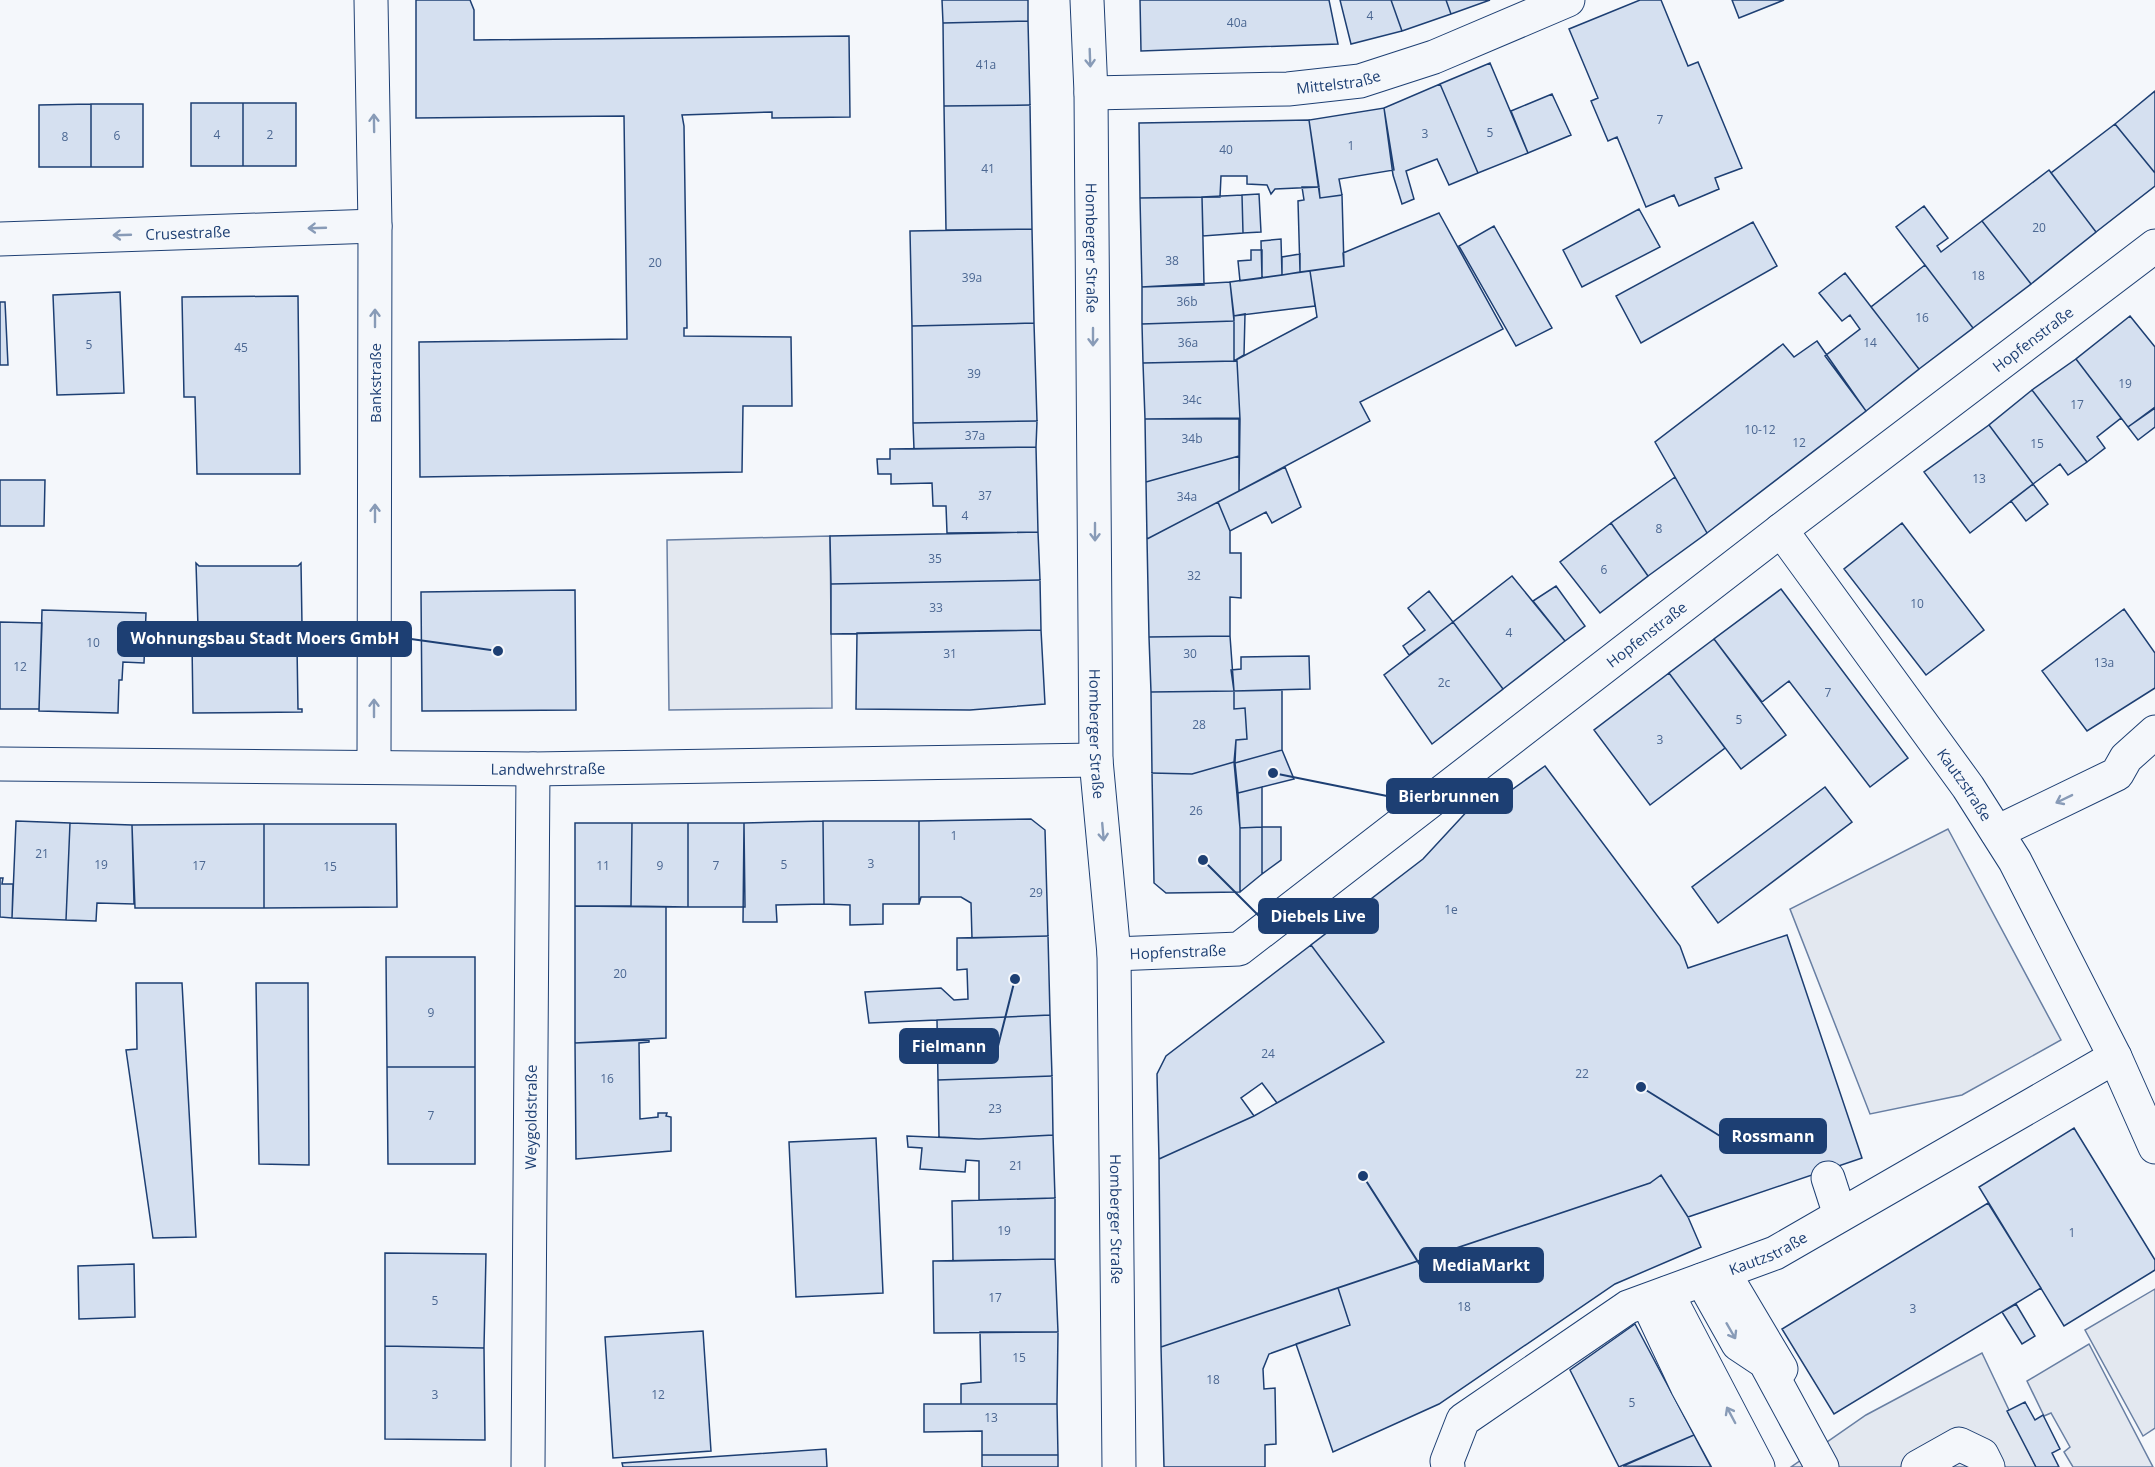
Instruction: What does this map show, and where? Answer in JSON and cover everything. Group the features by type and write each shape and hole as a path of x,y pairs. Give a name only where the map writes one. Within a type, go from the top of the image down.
{"street":[{"name":"Bankstraße","path":"371,0 375,226 374,767"},
{"name":"Homberger Straße","path":"1088,0 1091,93 1096,760 1114,954 1119,1467"},
{"name":"Mittelstraße","path":"1091,93 1287,89 1360,81 1434,57 1569,0"},
{"name":"Crusestraße","path":"0,239 375,226"},
{"name":"Hopfenstraße","path":"1114,954 1239,949 1563,697 2155,246"},
{"name":"Kautzstraße","path":"1781,530 1968,786 2015,861 2115,1057 2155,1147"},
{"path":"1997,832 2117,774 2126,758 2155,732"},
{"name":"Landwehrstraße","path":"0,764 533,769 1096,760"},
{"name":"Weygoldstraße","path":"528,1467 533,769"},
{"name":"Kautzstraße","path":"1448,1467 1447,1461 1463,1420 1628,1307 1775,1253 2115,1057"},
{"path":"1828,1178 1840,1215"},
{"path":"1713,1276 1738,1344 1766,1362 1822,1467"},
{"path":"1713,1276 1836,1467"},
{"path":"1657,1297 1688,1386 1731,1467"},
{"path":"1657,1297 1758,1467"},
{"path":"1918,1467 1959,1444 1982,1455 1988,1467"}],"shaded area":[{"path":"830,536 832,708 669,710 667,540"},
{"path":"1948,829 2061,1040 1962,1095 1870,1114 1790,909"},
{"path":"2155,1289 2155,1428 2143,1436 2085,1330"},
{"path":"2089,1344 2153,1467 2073,1467 2064,1452 2070,1447 2051,1413 2044,1416 2027,1381"},
{"path":"1982,1353 2036,1467 1791,1467 1866,1415"}],"building":[{"path":"416,0 470,0 474,10 474,40 849,36 850,117 772,118 772,112 682,115 687,328 684,328 684,336 791,337 792,406 743,406 742,472 420,477 419,342 627,339 624,116 416,118"},
{"path":"942,0 1028,0 1028,21 943,23"},
{"path":"1140,0 1329,0 1338,44 1141,51"},
{"path":"1340,0 1391,0 1402,31 1351,44"},
{"path":"1391,0 1446,0 1451,14 1402,31"},
{"path":"1446,0 1490,0 1451,14"},
{"path":"1640,0 1661,0 1688,66 1698,62 1742,168 1715,178 1719,189 1679,206 1674,195 1646,207 1617,137 1608,141 1591,101 1598,98 1569,29"},
{"path":"1732,0 1784,0 1739,18"},
{"path":"1028,21 1030,105 944,106 943,23"},
{"path":"1490,63 1528,153 1478,173 1440,84"},
{"path":"1440,84 1478,173 1449,185 1437,159 1406,171 1414,199 1402,204 1393,175 1384,108"},
{"path":"2155,91 2155,173 2115,124"},
{"path":"1552,94 1571,135 1528,153 1511,111"},
{"path":"191,103 243,103 243,166 191,166"},
{"path":"243,103 296,103 296,166 243,166"},
{"path":"91,104 143,104 143,167 91,167"},
{"path":"91,104 91,167 39,167 39,105"},
{"path":"1030,105 1032,229 946,230 944,106"},
{"path":"1384,108 1394,170 1339,179 1342,195 1320,198 1309,120"},
{"path":"1309,120 1319,187 1275,189 1271,194 1267,185 1247,184 1247,176 1221,176 1220,197 1140,198 1139,123"},
{"path":"2115,124 2155,173 2155,186 2096,232 2051,173"},
{"path":"2049,170 2096,232 2031,284 1982,221"},
{"path":"1302,187 1319,187 1320,198 1342,195 1344,266 1300,272 1298,201 1304,200"},
{"path":"1259,194 1261,232 1243,233 1242,195"},
{"path":"1242,195 1243,233 1203,236 1202,197"},
{"path":"1202,197 1204,285 1142,287 1140,198"},
{"path":"1924,206 1948,238 1937,246 1941,252 1982,221 2031,284 1973,328 1896,227"},
{"path":"1639,209 1660,247 1582,287 1563,250"},
{"path":"1439,213 1503,329 1360,402 1370,421 1239,491 1240,419 1237,361 1234,361 1317,317 1310,271 1344,266 1343,253"},
{"path":"1753,222 1777,266 1641,343 1616,296"},
{"path":"1494,226 1552,328 1516,346 1459,246"},
{"path":"1032,229 1034,323 912,326 910,231"},
{"path":"1281,239 1282,275 1262,278 1261,241"},
{"path":"1251,250 1262,250 1262,278 1240,281 1238,261 1251,260"},
{"path":"1300,254 1300,272 1282,275 1282,257"},
{"path":"1925,265 1973,328 1919,369 1871,307"},
{"path":"1310,271 1315,306 1234,316 1230,282"},
{"path":"1845,273 1919,369 1866,411 1825,356 1860,329 1850,315 1842,321 1819,293"},
{"path":"1230,282 1234,321 1142,324 1142,287"},
{"path":"120,292 124,393 57,395 53,295"},
{"path":"298,296 300,474 197,474 195,397 184,397 182,297"},
{"path":"0,302 5,302 8,365 0,365"},
{"path":"1245,314 1244,355 1234,361 1234,316"},
{"path":"2130,316 2155,347 2155,407 2128,427 2076,359"},
{"path":"1234,321 1234,361 1143,363 1142,324"},
{"path":"1034,323 1037,421 913,423 912,326"},
{"path":"1817,341 1866,411 1707,533 1655,442 1783,344 1794,357"},
{"path":"2076,359 2121,418 2097,437 2105,448 2087,462 2032,390"},
{"path":"1237,361 1240,419 1145,419 1143,363"},
{"path":"2032,390 2087,462 2068,475 2060,464 2033,484 1989,425"},
{"path":"2155,408 2155,427 2138,440 2128,427"},
{"path":"1239,418 1239,456 1146,482 1145,419"},
{"path":"1037,421 1036,447 914,449 913,423"},
{"path":"1989,425 2033,484 1970,533 1924,472"},
{"path":"1036,447 1038,532 947,533 946,506 933,506 932,483 891,484 891,474 878,474 877,459 890,459 890,449"},
{"path":"1239,456 1239,491 1147,539 1146,482"},
{"path":"1285,467 1301,507 1272,523 1266,512 1230,531 1218,502"},
{"path":"1675,477 1707,533 1648,576 1611,523"},
{"path":"0,480 45,480 44,526 0,526"},
{"path":"2033,484 2048,504 2026,521 2011,501"},
{"path":"1218,502 1230,531 1230,553 1241,553 1241,598 1230,597 1230,636 1149,637 1147,539"},
{"path":"1611,523 1648,576 1600,613 1560,562"},
{"path":"1902,523 1984,630 1926,675 1844,569"},
{"path":"1038,532 1040,580 831,584 830,536"},
{"path":"196,563 199,566 298,566 301,563 302,625 293,625 293,644 301,643 301,646 297,646 298,709 302,709 302,712 193,713 192,643 197,643 198,627"},
{"path":"1512,576 1565,641 1503,689 1453,622"},
{"path":"1040,580 1041,630 831,634 831,584"},
{"path":"1556,586 1585,626 1565,641 1533,601"},
{"path":"1781,589 1908,758 1870,787 1789,681 1762,702 1714,639"},
{"path":"575,590 576,710 422,711 421,592"},
{"path":"1429,591 1453,622 1409,655 1403,646 1425,630 1408,608"},
{"path":"2124,609 2155,653 2155,688 2087,731 2042,671"},
{"path":"42,610 146,613 144,663 123,662 122,680 119,680 118,713 39,711"},
{"path":"0,622 42,623 39,709 0,709"},
{"path":"1453,622 1503,689 1432,744 1384,675"},
{"path":"1041,630 1045,704 970,710 856,709 857,633"},
{"path":"1230,636 1234,691 1151,692 1149,637"},
{"path":"1714,639 1786,735 1741,769 1669,673"},
{"path":"1309,656 1310,689 1234,691 1231,670 1241,669 1241,657"},
{"path":"1669,673 1725,748 1650,805 1594,730"},
{"path":"1282,690 1282,750 1235,763 1236,740 1247,739 1245,708 1234,709 1234,691"},
{"path":"1234,691 1234,709 1245,708 1247,739 1236,740 1234,762 1192,774 1152,773 1151,692"},
{"path":"1282,750 1294,779 1238,793 1235,763"},
{"path":"1234,762 1240,828 1240,892 1166,893 1154,883 1152,773 1192,774"},
{"path":"1545,766 1680,946 1688,968 1787,935 1862,1158 1688,1217 1661,1175 1650,1183 1161,1347 1159,1159 1254,1116 1384,1042 1311,945 1423,859 1484,793 1510,791"},
{"path":"1262,787 1262,827 1240,828 1238,793"},
{"path":"1825,787 1852,822 1718,923 1692,887"},
{"path":"1031,819 1045,830 1048,936 972,938 971,903 961,897 921,897 919,904 919,821"},
{"path":"16,821 70,823 66,920 12,918"},
{"path":"823,821 919,821 919,904 883,904 883,924 850,925 850,905 824,904"},
{"path":"823,821 824,904 776,905 777,922 743,922 744,823"},
{"path":"70,823 132,825 134,904 97,903 96,921 66,920"},
{"path":"575,823 632,823 631,906 575,906"},
{"path":"632,823 688,823 688,907 631,906"},
{"path":"688,823 744,823 745,907 688,907"},
{"path":"264,824 396,824 397,907 264,908"},
{"path":"264,824 264,908 135,908 132,825"},
{"path":"1262,827 1281,827 1281,860 1262,874"},
{"path":"1262,827 1262,874 1240,892 1240,828"},
{"path":"0,878 3,878 2,884 13,884 12,918 0,917"},
{"path":"575,906 666,907 666,1038 575,1043"},
{"path":"1048,936 1050,1015 869,1023 865,992 941,988 954,1000 968,999 967,969 957,970 957,938"},
{"path":"1311,945 1384,1042 1277,1103 1262,1083 1241,1098 1254,1116 1159,1159 1157,1074 1166,1056"},
{"path":"386,957 475,957 475,1067 387,1067"},
{"path":"136,983 182,983 196,1237 153,1238 126,1050 137,1049"},
{"path":"256,983 308,983 309,1165 259,1164"},
{"path":"1050,1015 1052,1076 938,1080 937,1020"},
{"path":"649,1040 649,1042 639,1043 640,1119 658,1117 658,1113 667,1113 666,1116 671,1117 671,1151 576,1159 575,1043"},
{"path":"387,1067 475,1067 475,1164 388,1164"},
{"path":"1052,1076 1053,1135 979,1139 939,1137 938,1080"},
{"path":"2074,1128 2155,1260 2155,1270 2064,1326 1979,1187"},
{"path":"1053,1135 1055,1198 979,1200 979,1161 966,1160 965,1172 920,1169 922,1148 908,1147 907,1136 979,1139"},
{"path":"876,1138 883,1293 796,1297 789,1142"},
{"path":"1661,1175 1688,1217 1701,1247 1615,1284 1439,1404 1333,1452 1296,1344 1350,1325 1338,1288 1650,1183"},
{"path":"1055,1198 1055,1259 953,1261 952,1201"},
{"path":"1988,1203 2041,1288 1834,1414 1782,1329"},
{"path":"385,1253 486,1254 484,1348 385,1346"},
{"path":"1055,1259 1058,1332 934,1333 933,1261"},
{"path":"134,1264 135,1317 79,1319 78,1266"},
{"path":"1338,1288 1350,1325 1269,1354 1263,1369 1264,1389 1275,1388 1276,1444 1265,1445 1265,1467 1164,1467 1161,1347"},
{"path":"2016,1304 2035,1336 2022,1344 2002,1312"},
{"path":"1635,1324 1694,1435 1619,1467 1570,1370"},
{"path":"703,1331 711,1451 613,1458 605,1337"},
{"path":"980,1332 1058,1332 1057,1404 961,1404 961,1384 981,1382"},
{"path":"385,1346 484,1348 485,1440 385,1439"},
{"path":"2025,1402 2035,1420 2043,1415 2060,1449 2052,1453 2059,1467 2036,1467 2007,1411"},
{"path":"924,1404 1057,1404 1058,1455 982,1455 982,1431 924,1432"},
{"path":"1694,1435 1711,1467 1623,1466"},
{"path":"826,1449 827,1467 623,1467 622,1463"},
{"path":"982,1455 1058,1455 1058,1467 982,1467"}],"place":[{"name":"Wohnungsbau Stadt Moers GmbH","path":"498,651"},
{"name":"Bierbrunnen","path":"1273,773"},
{"name":"Diebels Live","path":"1203,860"},
{"name":"Fielmann","path":"1015,979"},
{"name":"Rossmann","path":"1641,1087"},
{"name":"MediaMarkt","path":"1363,1176"}]}
